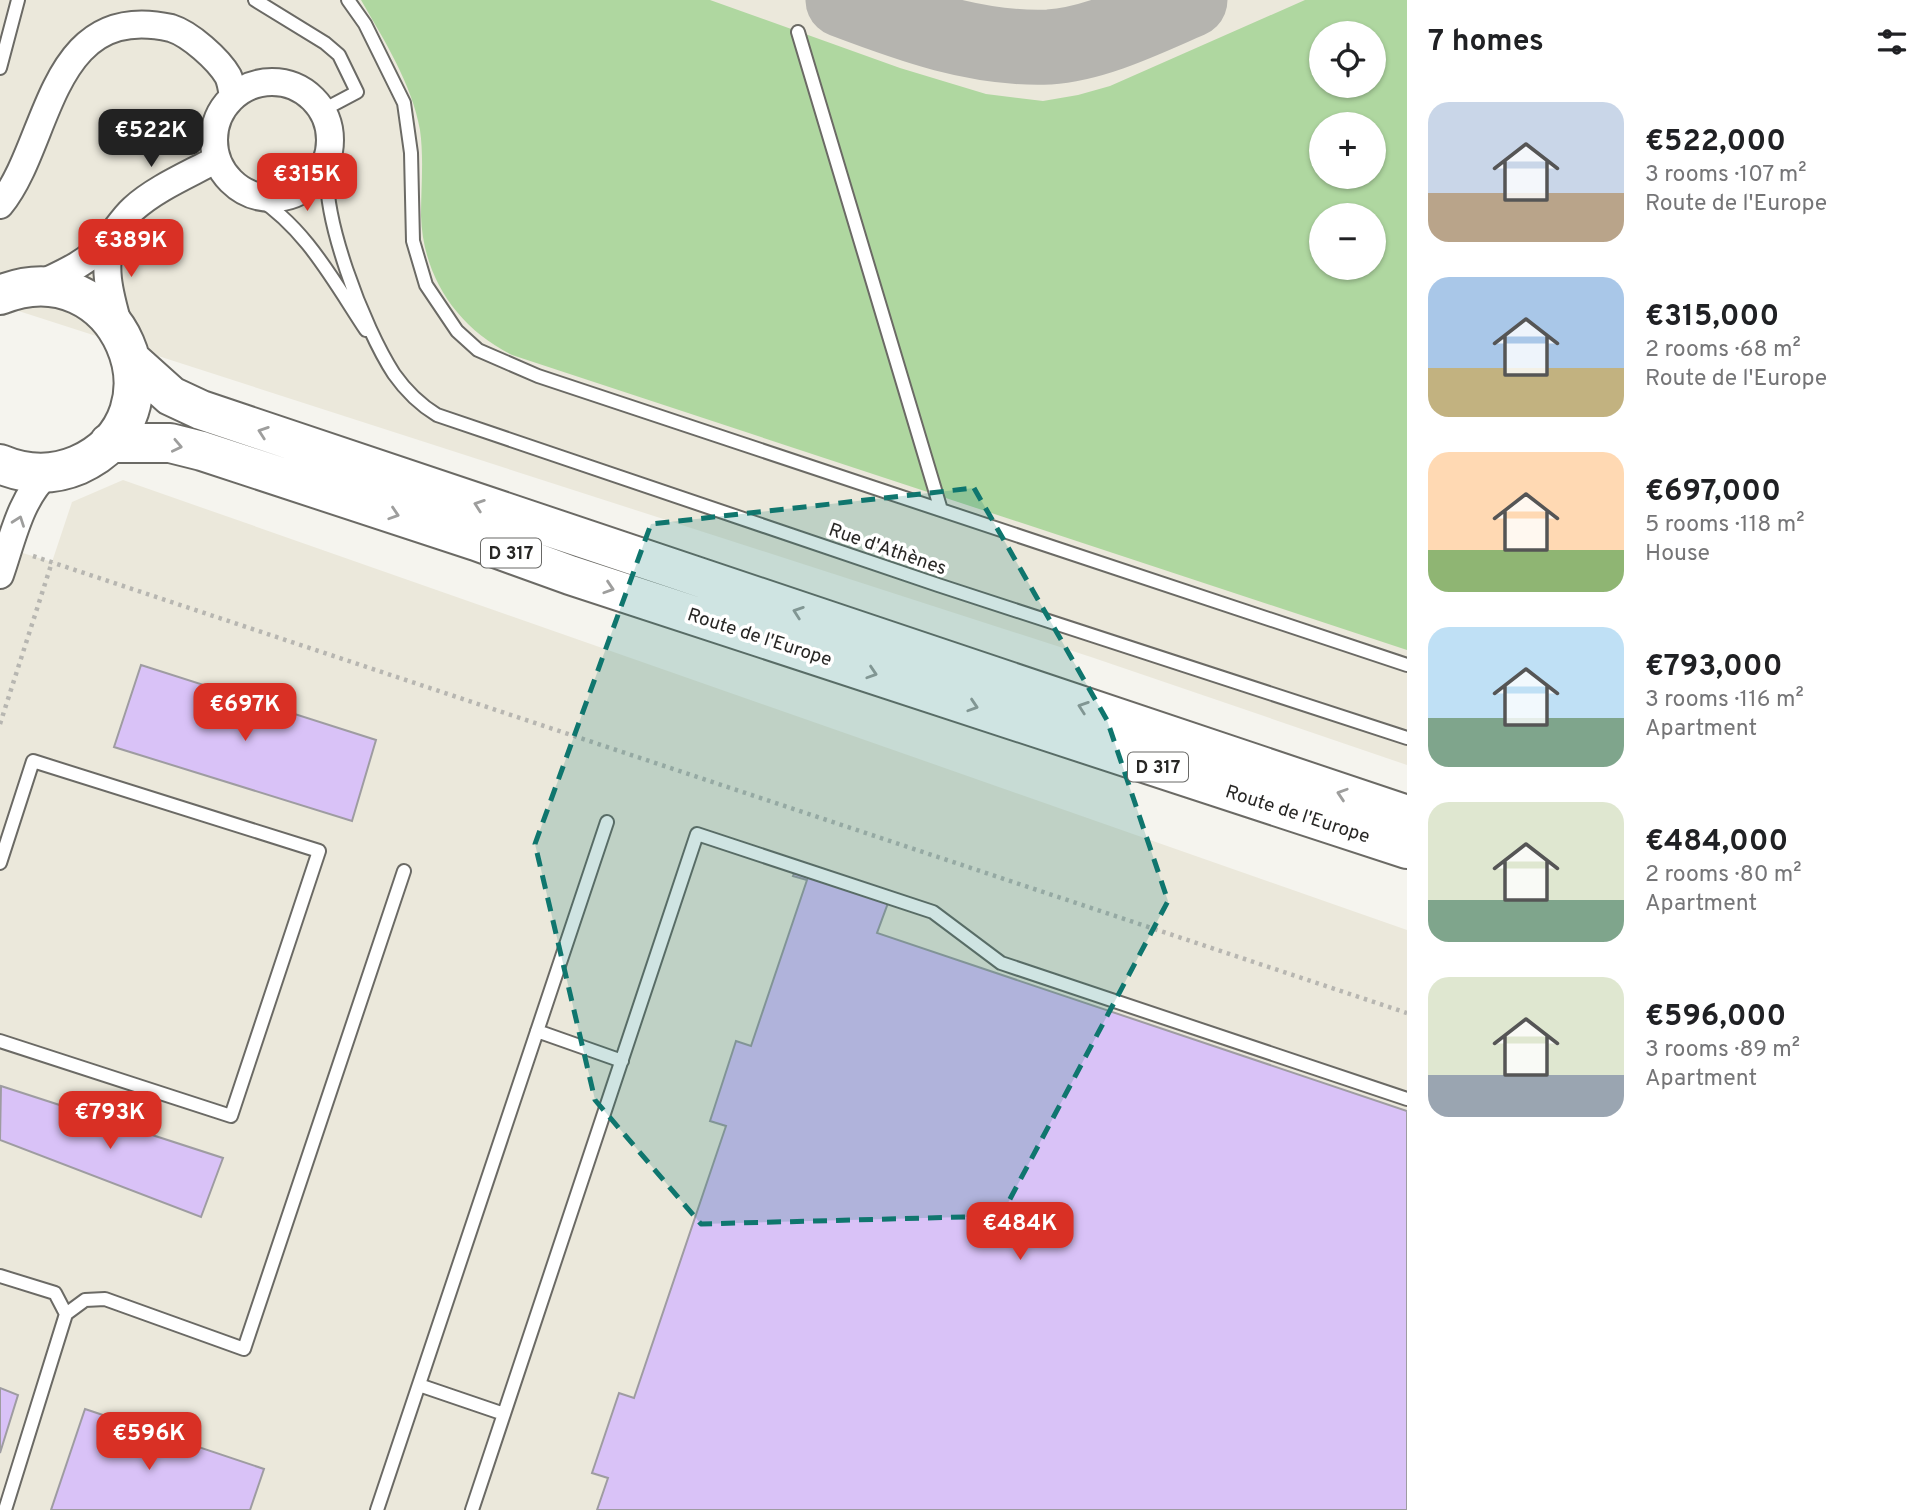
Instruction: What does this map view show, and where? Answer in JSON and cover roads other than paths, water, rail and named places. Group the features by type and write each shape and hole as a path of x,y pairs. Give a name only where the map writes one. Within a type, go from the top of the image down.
{"main road":[{"path":"0,295 23,287 36,286"},
{"name":"Route de l'Europe","path":"36,286 52,286 81,295 102,310 126,346 171,396 214,415 1407,815"},
{"path":"0,464 28,472 61,471 84,463 109,443 123,423 131,403 133,389 126,346"},
{"name":"Route de l'Europe","path":"109,443 170,443 202,451 476,541 570,575 1407,849"}],"street":[{"path":"0,205 13,186 63,67 79,43 113,23 135,20 156,22 181,31 202,48 228,77 233,97"},
{"path":"264,82 281,82 298,87 312,97 323,110 331,143 328,159 320,174 306,188 288,197 268,198 253,195 237,187 225,174 214,142 216,125 222,110 233,97 247,87 264,82"},
{"path":"36,286 79,265 106,242 119,224 143,201 218,159"},
{"path":"119,224 110,242 107,279 126,346"},
{"path":"0,575 33,489 48,473"}],"lane":[{"path":"0,68 17,6 8,0"},
{"path":"255,0 326,43 339,55 357,92 323,110"},
{"path":"348,0 365,24 404,103 411,153 414,241 426,285 457,331 478,350 538,376 1407,665"},
{"path":"798,32 941,510"},
{"name":"Rue d'Athènes","path":"328,159 326,184 336,237 351,282 383,355"},
{"name":"Rue d'Athènes","path":"253,195 281,214 307,243 396,376 416,400 448,420 938,585 1407,738"},
{"path":"0,863 33,761 319,851 231,1116 0,1041"},
{"path":"377,1510 607,822"},
{"path":"472,1510 697,834 933,912 1001,963 1407,1098"},
{"path":"5,1510 66,1314 85,1300 105,1299 244,1349 404,871"},
{"path":"537,1031 622,1061"},
{"path":"0,1276 55,1293 66,1314"},
{"path":"419,1385 504,1414"}]}
